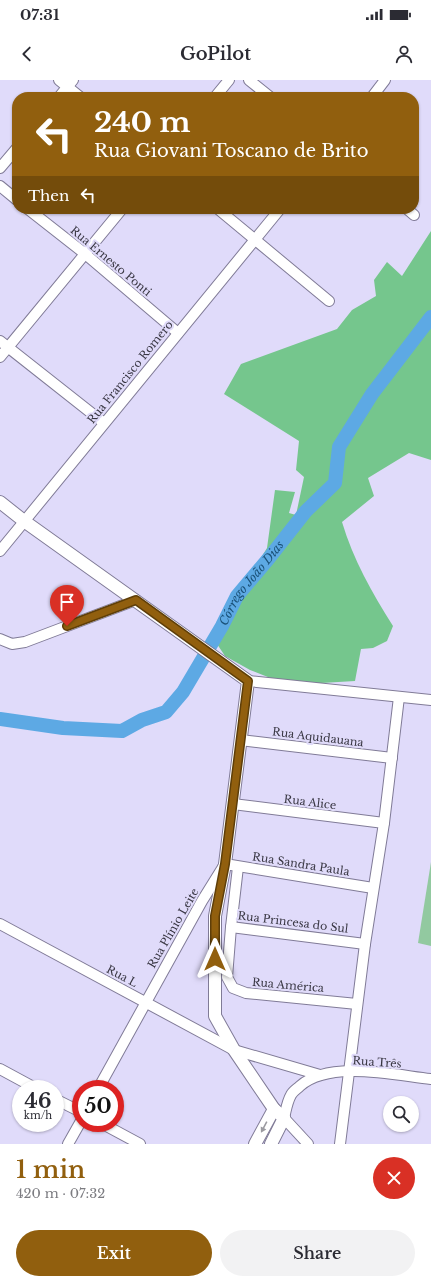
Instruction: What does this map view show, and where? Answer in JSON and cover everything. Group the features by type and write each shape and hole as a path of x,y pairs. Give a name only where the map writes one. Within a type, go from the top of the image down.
{"main road":[{"path":"0,502 248,681 225,864 215,916 215,1016 234,1050 274,1109 284,1118 271,1144"},
{"path":"255,1144 274,1109"}],"street":[{"path":"59,80 70,83 76,92"},
{"path":"219,92 229,80"},
{"path":"249,80 264,92"},
{"path":"376,92 386,80"},
{"path":"63,92 70,83"},
{"path":"0,168 12,154"},
{"path":"0,186 12,196"},
{"name":"Rua Ernesto Ponti","path":"34,214 178,333"},
{"path":"0,356 4,344 118,214"},
{"path":"224,214 329,301"},
{"name":"Rua Francisco Romero","path":"0,551 276,214"},
{"path":"4,344 104,423"},
{"path":"0,638 12,644 25,642 136,600"},
{"path":"248,681 431,700"},
{"path":"340,1144 348,1071 373,888 384,823 399,697"},
{"name":"Rua Aquidauana","path":"240,740 392,758"},
{"name":"Rua Alice","path":"233,804 384,823"},
{"name":"Rua Sandra Paula","path":"225,864 373,888"},
{"name":"Rua Plínio Leite","path":"103,1080 202,901 225,864"},
{"name":"Rua Princesa do Sul","path":"238,867 231,927 365,944"},
{"name":"Rua L","path":"1,927 234,1050 320,1075"},
{"name":"Rua América","path":"231,927 227,977 233,988 246,993 357,1004"},
{"path":"0,1069 20,1080"},
{"name":"Rua Três","path":"287,1104 292,1093 303,1083 320,1075 348,1071 361,1071 431,1079"},
{"path":"274,1109 287,1104"},
{"path":"287,1104 284,1118 308,1144"},
{"path":"68,1144 75,1132"},
{"path":"118,1132 140,1144"}],"green space":[{"path":"431,231 431,460 409,453 368,478 374,496 342,522 346,536 364,576 393,626 387,641 373,648 361,649 355,681 288,685 250,670 225,656 213,638 227,604 253,571 267,548 275,490 295,492 289,513 296,515 304,477 296,470 299,441 224,394 241,364 337,329 352,310 376,296 374,280 387,262 402,276"},
{"path":"431,862 431,946 418,943"}],"waterway":[{"name":"Córrego João Dias","path":"0,719 63,728 122,731 142,720 166,712 183,692 222,626 237,596 306,511 335,483 339,447 372,394 431,317"}],"route":[{"path":"67,626 136,600 248,681 225,864 215,916 215,959"}]}
